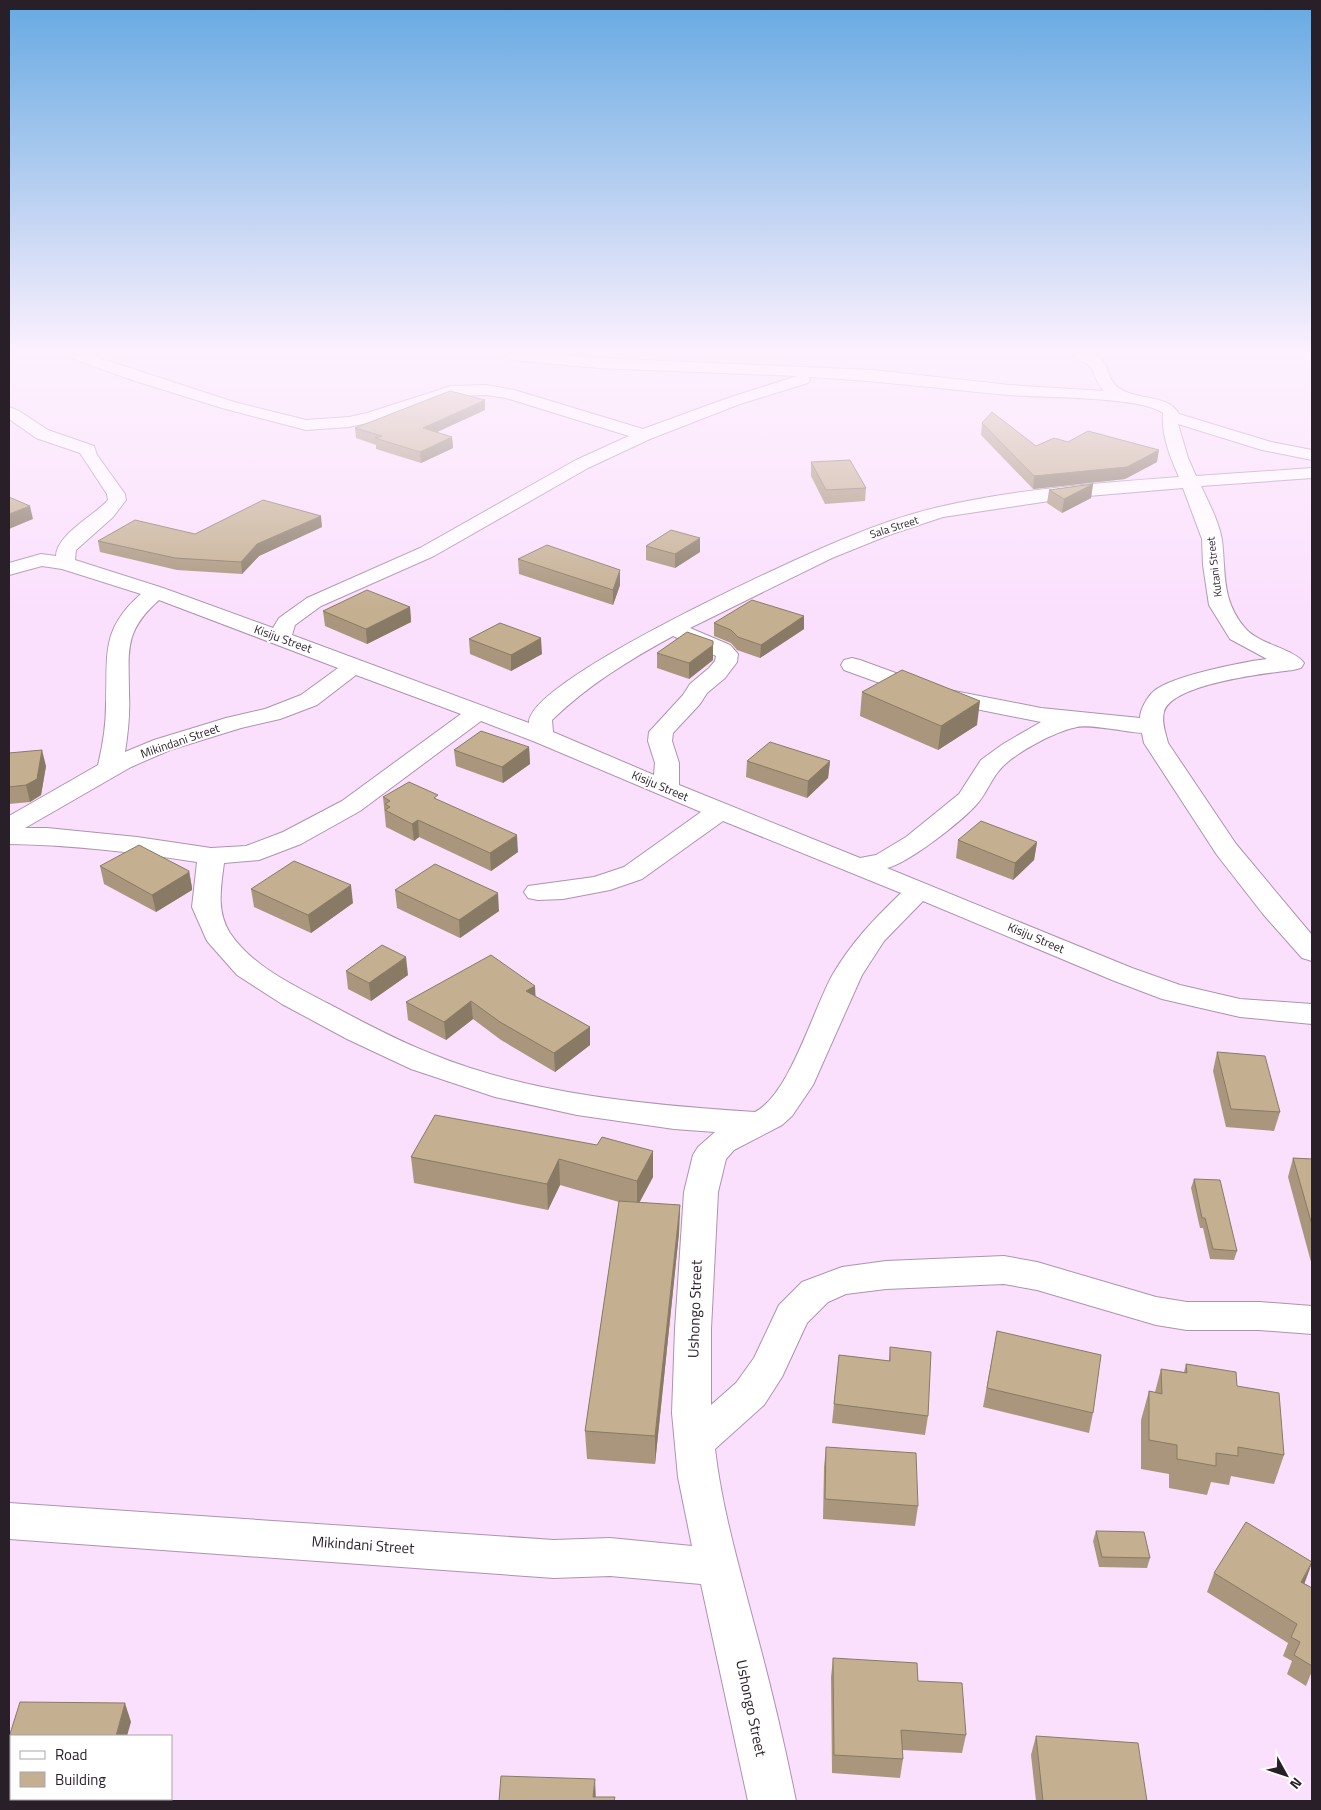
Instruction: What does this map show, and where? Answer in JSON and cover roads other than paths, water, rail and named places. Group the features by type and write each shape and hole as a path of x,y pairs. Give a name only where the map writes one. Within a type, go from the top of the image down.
{"street":[{"path":"9,569 53,561 85,528 114,505 117,500 116,494 99,470 97,464 89,456 88,450 58,439"},
{"path":"280,638 286,622 314,602 427,552 574,469 635,439"},
{"name":"Kutani Street","path":"1174,439 1179,458 1200,504 1212,539 1213,565 1219,605 1238,634 1262,650 1303,663"},
{"path":"1247,439 1312,455"},
{"name":"Sala Street","path":"541,736 540,718 558,699 622,654 799,566 875,532 942,512 1047,493 1312,473"},
{"name":"Kisiju Street","path":"9,555 53,561 156,592 355,665 477,714 541,736 720,811 1019,930 1122,974 1172,992 1240,1008 1312,1014"},
{"path":"110,768 115,744 118,694 116,652 126,623 136,610 156,592"},
{"path":"666,789 667,763 660,741 661,732 692,699 698,688 717,673 726,662 727,654 673,628"},
{"path":"1303,663 1240,669 1183,686 1162,696 1152,712 1152,726 1156,743 1226,849 1273,908 1312,952"},
{"name":"Mikindani Street","path":"9,827 110,768 162,745 234,723 272,714 309,700 355,665"},
{"path":"852,665 929,693 1078,720 1152,726"},
{"path":"9,836 47,836 137,845 211,856 250,854 273,847 351,806 477,714"},
{"path":"858,866 884,861 915,843 968,799 990,765 1017,745 1046,728 1078,720"},
{"path":"538,892 563,891 600,884 633,873 720,811"},
{"path":"211,856 206,907 217,935 247,969 292,997 358,1032 422,1062 495,1086 576,1104 645,1114 674,1118 757,1123"},
{"name":"Ushongo Street","path":"772,1801 736,1634 718,1567 698,1477 691,1413 701,1192 710,1155 722,1142 771,1117 790,1096 797,1085 847,976 873,936 918,891"},
{"path":"695,1443 750,1394 769,1366 792,1314 815,1292 842,1281 886,1274 1004,1270 1037,1276 1156,1311 1187,1316 1259,1316 1312,1320"},
{"name":"Mikindani Street","path":"9,1521 554,1558 610,1557 718,1567"}]}
